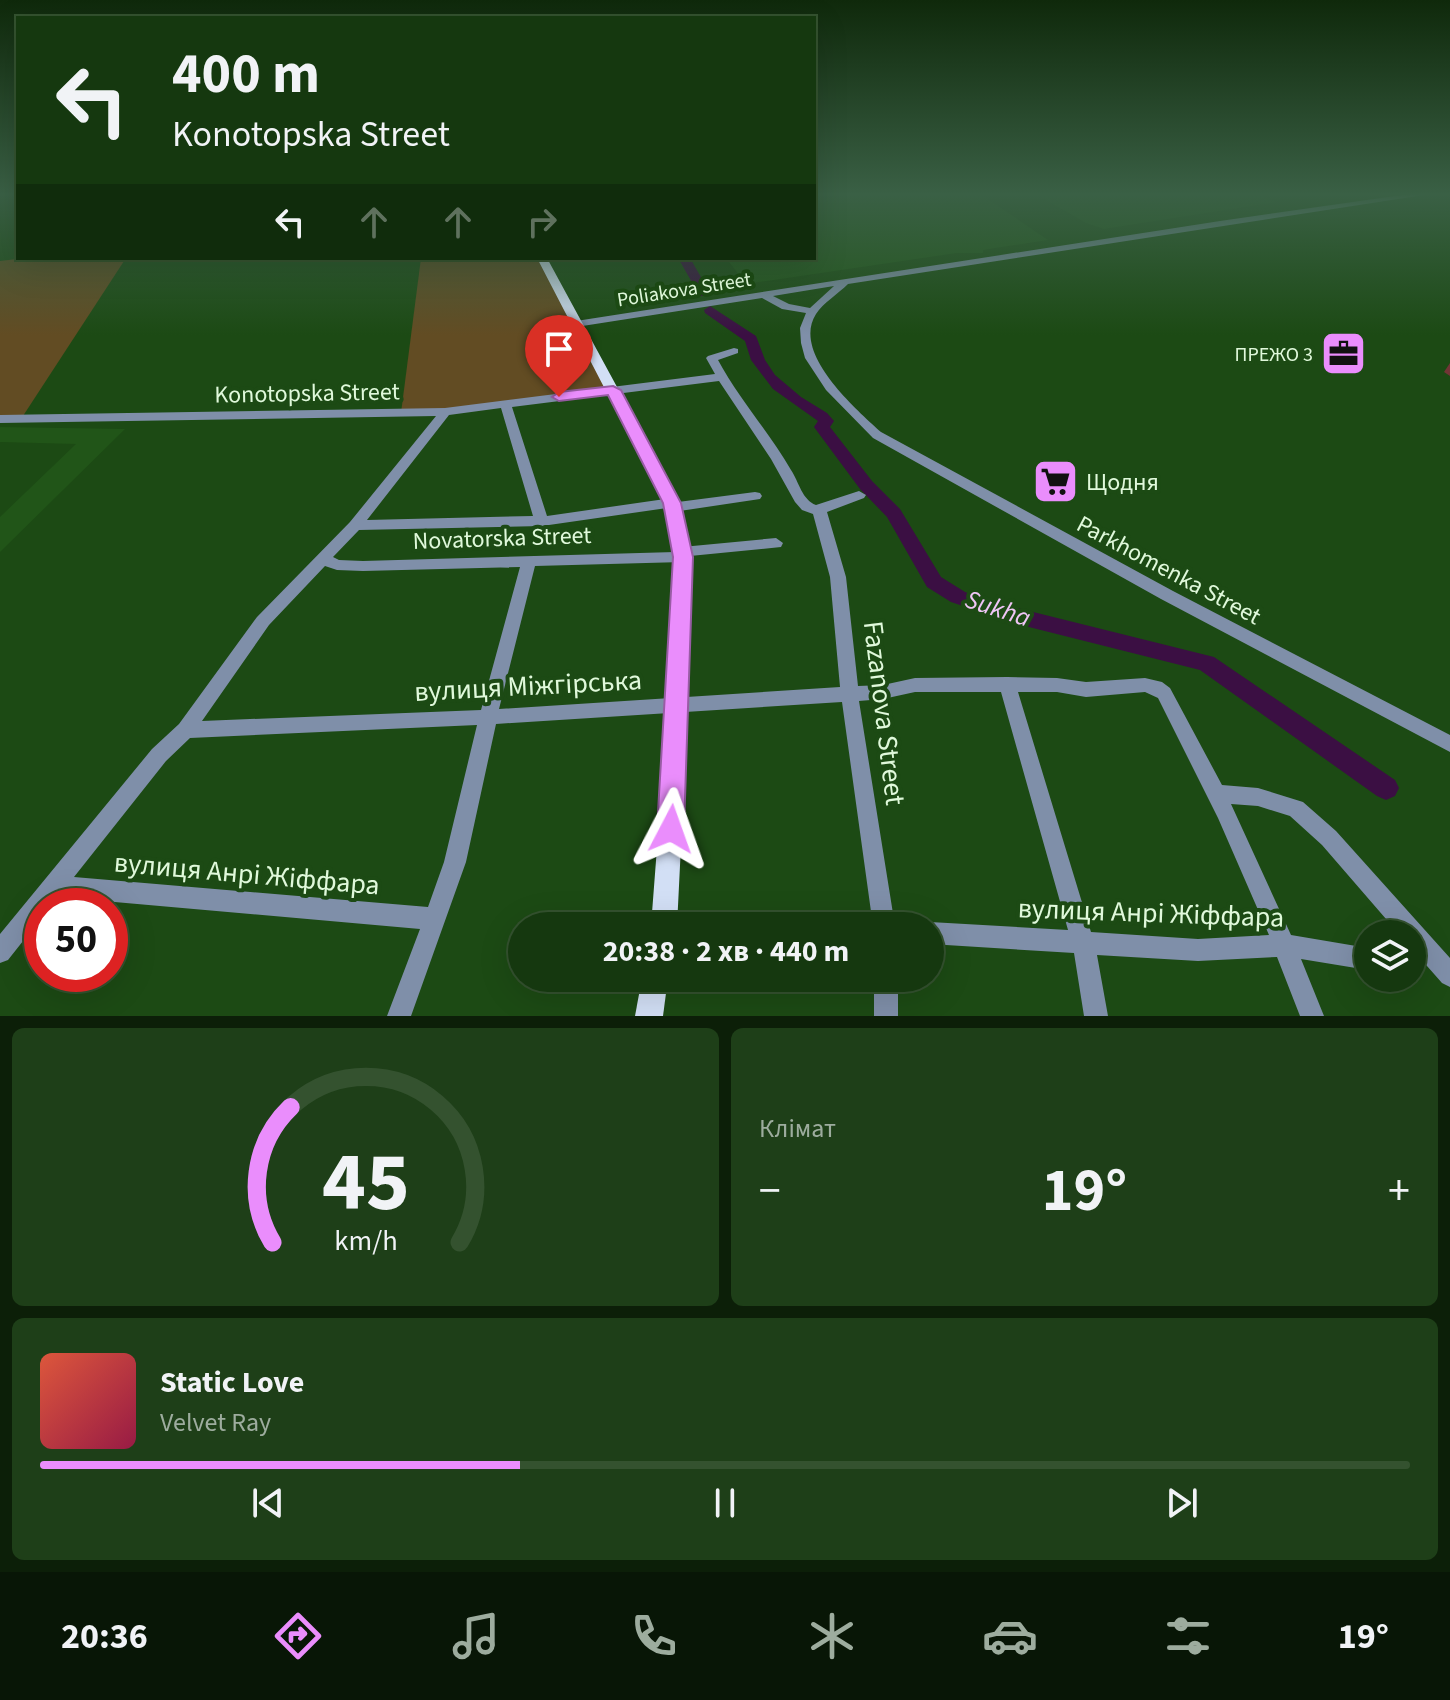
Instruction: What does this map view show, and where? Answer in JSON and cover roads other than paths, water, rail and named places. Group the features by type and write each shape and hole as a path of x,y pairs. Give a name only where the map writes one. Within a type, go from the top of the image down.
{"main road":[{"path":"543,260 672,505 683,554 678,704 665,912"},
{"path":"649,1016 653,992"}],"street":[{"name":"Poliakova Street","path":"576,324 1111,240"},
{"path":"764,295 786,307 812,311 845,283"},
{"name":"Parkhomenka Street","path":"812,311 805,329 811,354 843,404 877,435 1154,588 1450,744"},
{"path":"734,351 713,356 721,377 787,473 803,504 810,509 819,509 859,495"},
{"name":"Konotopska Street","path":"0,419 445,412 721,377"},
{"path":"505,403 542,521"},
{"path":"0,952 159,755 186,730 263,621 355,525 445,412"},
{"name":"Novatorska Street","path":"355,525 542,521 755,496"},
{"name":"Fazanova Street","path":"819,509 838,577 852,694 850,699 882,912"},
{"name":"Novatorska Street","path":"324,559 337,565 363,566 529,561 683,554 776,543"},
{"path":"399,1016 455,862 488,717 529,561"},
{"name":"вулиця Міжгірська","path":"186,730 488,717 883,692 915,685 1057,685 1071,691 1111,690 1146,683 1158,686 1219,794"},
{"path":"1007,684 1083,942 1096,1016"},
{"path":"1312,1016 1285,945 1219,794 1258,797 1296,809 1329,838 1399,920"},
{"name":"вулиця Анрі Жіффара","path":"53,886 436,919"},
{"name":"вулиця Анрі Жіффара","path":"944,934 1198,950 1285,945 1354,957"},
{"path":"1426,950 1450,975"},
{"path":"886,992 886,1016"}],"waterway":[{"name":"Sukha","path":"685,260 704,293"},
{"name":"Sukha","path":"710,310 751,339 763,369 778,386 824,418 826,421 822,427 866,485 894,513 934,582 958,597 1017,616 1206,663 1386,788"}],"place":[{"name":"ПРЕЖО 3","path":"1344,354"},
{"name":"Щодня","path":"1055,482"}]}
